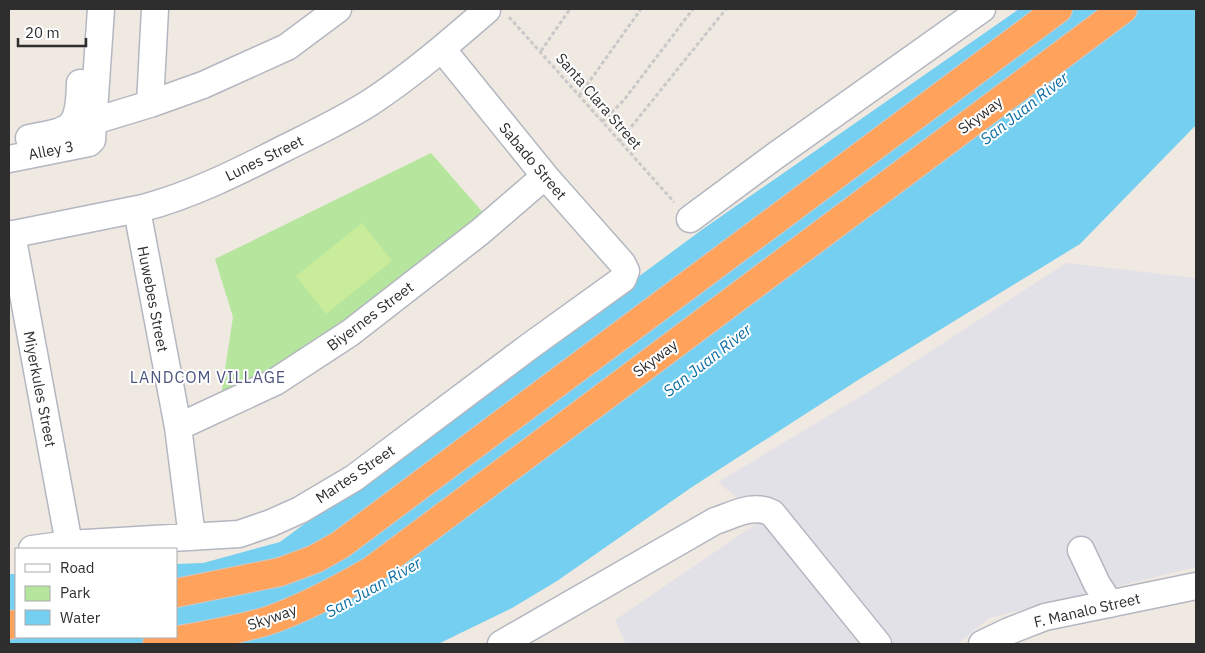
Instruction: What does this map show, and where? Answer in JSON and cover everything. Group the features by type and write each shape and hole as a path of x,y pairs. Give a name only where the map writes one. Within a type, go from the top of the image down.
{"highway":[{"path":"178,593 280,572 314,559 340,545 1058,9"},
{"name":"Skyway","path":"157,644 223,632 267,621 307,605 371,571 1123,9"}],"street":[{"path":"9,141 58,131 71,124 77,117 83,9"},
{"path":"93,130 101,9"},
{"path":"150,104 155,9"},
{"name":"Alley 3","path":"9,159 90,143 93,130 150,104 203,85 287,47 338,9"},
{"path":"684,213 775,156 982,9"},
{"name":"Lunes Street","path":"10,235 137,210 184,196 314,134 370,102 442,49 498,13"},
{"name":"Sabado Street","path":"442,49 545,176 622,263 626,271"},
{"name":"Biyernes Street","path":"178,427 275,382 350,333 480,232 545,176"},
{"name":"Huwebes Street","path":"137,210 178,427 192,537"},
{"name":"Miyerkules Street","path":"10,235 69,544"},
{"name":"Martes Street","path":"39,548 69,544 239,534 300,510 354,478 530,346 623,280 626,271"},
{"path":"501,644 715,521 753,508 764,509 772,513 878,644"},
{"path":"1081,550 1097,584 1110,604"},
{"name":"F. Manalo Street","path":"982,644 1045,617 1196,586"}],"path":[{"path":"541,52 570,9"},
{"path":"578,96 641,9"},
{"path":"602,122 624,100 694,9"},
{"path":"619,142 726,9"},
{"name":"Santa Clara Street","path":"498,13 541,52 578,96 684,213"}],"shaded area":[{"path":"1066,263 1196,278 1196,567 989,618 958,644 626,644 615,620 763,519 718,482 868,392"}],"green space":[{"path":"431,153 486,216 277,375 221,396 233,317 215,259"},
{"path":"362,223 392,261 326,314 296,276"}],"water":[{"name":"San Juan River","path":"1019,9 1196,9 1196,125 1080,244 858,380 692,487 557,581 512,608 438,644 9,644 9,574 15,574 15,638 178,638 178,564 203,563 280,542 703,229"}],"district":[{"name":"LANDCOM VILLAGE","path":"208,377"}]}
